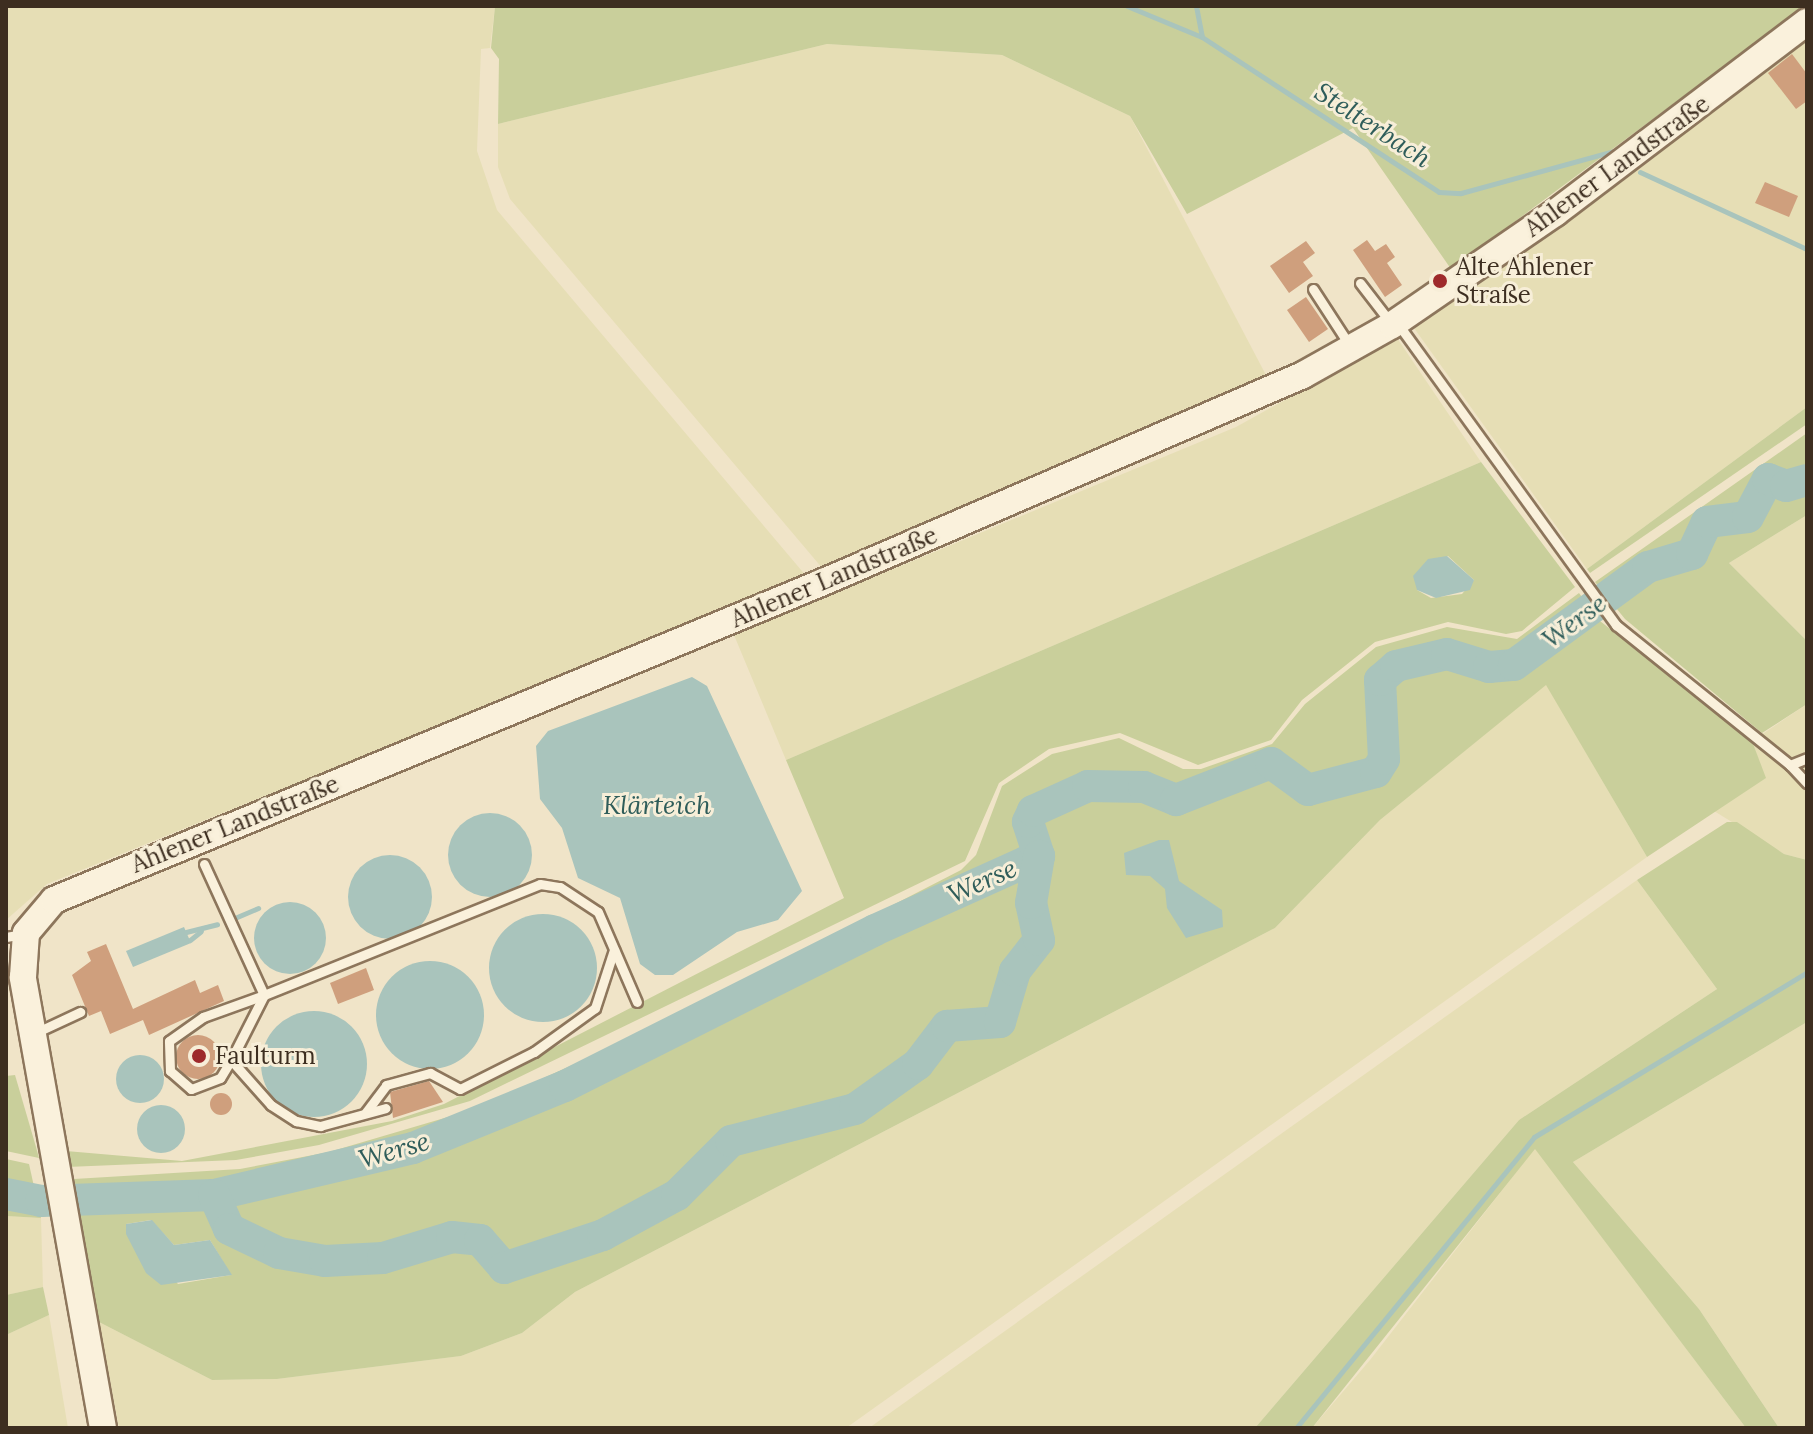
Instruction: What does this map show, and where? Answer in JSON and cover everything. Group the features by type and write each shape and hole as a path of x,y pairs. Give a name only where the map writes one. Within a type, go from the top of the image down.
{"street":[{"name":"Ahlener Landstraße","path":"103,1428 16,935 54,900 877,560 1224,411 1352,349 1624,164 1807,22"}],"lane":[{"path":"1360,283 1394,323 1611,617 1790,765 1807,783"},
{"path":"1313,289 1352,349"},
{"path":"1790,765 1807,758"},
{"path":"204,864 264,995"},
{"path":"264,995 220,1078 191,1089 170,1071 169,1041 203,1017 540,884 560,887 598,912 637,1002"},
{"path":"366,1112 386,1085 430,1073 460,1089 534,1052 595,1008 614,950"},
{"path":"32,1035 80,1012"},
{"path":"231,1060 271,1105 296,1121 320,1126 386,1108"}],"shaded area":[{"path":"6,6 495,6 490,48 481,49 477,151 497,210 807,577 47,884 6,920"},
{"path":"1807,37 1807,407 1587,569 1414,328"},
{"path":"827,44 1002,55 1130,116 1267,377 823,569 510,199 498,167 498,124"},
{"path":"1397,338 1481,462 786,760 734,635 1236,427"},
{"path":"1807,515 1807,641 1729,563"},
{"path":"1546,684 1647,857 846,1428 119,1428 99,1322 212,1380 277,1379 461,1356 522,1333 575,1292 1275,928 1380,820"},
{"path":"1807,704 1807,860 1784,854 1714,811 1765,778 1752,741"},
{"path":"1637,880 1717,989 1519,1120 1255,1428 869,1428"},
{"path":"1807,1022 1807,1428 1779,1428 1699,1309 1573,1162"},
{"path":"1535,1148 1746,1428 1312,1428 1370,1360"},
{"path":"6,1216 41,1218 43,1287 6,1295"},
{"path":"49,1315 68,1428 6,1428 6,1335"}],"green space":[{"path":"495,6 1805,6 1451,269 1353,128 1187,214 1130,116 1002,55 827,44 498,124 499,59 491,48"},
{"path":"1807,407 1807,424 1590,573 1587,569"},
{"path":"1807,433 1807,515 1729,563 1807,641 1807,704 1762,733 1625,619 1595,582"},
{"path":"1481,462 1575,587 1522,631 1506,634 1448,622 1375,642 1302,700 1271,740 1198,765 1120,733 1049,749 999,783 965,861 470,1101 319,1145 236,1160 67,1167 66,1151 182,1161 392,1121 444,1104 844,898 786,760","holes":["1448,556 1474,580 1462,594 1431,598 1417,590 1418,571"]},
{"path":"1579,593 1600,621 1752,741 1766,778 1647,857 1546,685 1380,820 1275,928 575,1292 522,1333 461,1356 277,1379 212,1380 99,1322 74,1179 240,1169 329,1152 475,1109 648,1031 961,870 976,855 1002,786 1052,754 1119,738 1183,769 1201,769 1272,744 1305,704 1376,647 1447,627 1517,639","holes":["151,1220 174,1245 210,1240 231,1275 178,1284 126,1224"]},
{"path":"1727,822 1737,822 1784,854 1807,860 1807,1022 1573,1162 1699,1309 1779,1428 1746,1428 1535,1149 1312,1428 1255,1428 1519,1120 1717,989 1637,880"},
{"path":"15,1075 39,1158 6,1151 6,1076"},
{"path":"6,1159 29,1164 41,1218 6,1216"},
{"path":"43,1287 49,1315 6,1335 6,1295"}],"water":[{"path":"1447,556 1474,580 1470,590 1436,598 1417,590 1413,576 1428,559"},
{"name":"Klärteich","path":"692,677 707,686 802,891 778,920 737,932 673,975 655,975 640,964 620,898 578,878 562,828 540,799 536,746 548,731"},
{"path":"490,813 506,816 520,825 529,839 532,855 529,871 520,885 506,894 490,897 474,894 460,885 451,871 448,855 451,839 460,825 474,816"},
{"path":"1159,840 1169,840 1179,881 1222,910 1223,927 1186,938 1167,908 1165,889 1150,876 1126,875 1124,853"},
{"path":"390,855 406,858 420,867 429,881 432,897 429,913 420,927 406,936 390,939 374,936 360,927 351,913 348,897 351,881 360,867 374,858"},
{"path":"290,902 310,908 320,918 326,938 320,958 310,968 290,974 270,968 260,958 254,938 260,918 270,908"},
{"path":"543,914 573,923 581,930 588,938 597,968 588,998 581,1006 573,1013 543,1022 513,1013 505,1006 498,998 489,968 498,938 505,930 513,923"},
{"path":"184,927 191,943 133,967 126,951"},
{"path":"430,961 451,965 468,977 480,994 484,1015 480,1036 468,1053 451,1065 430,1069 409,1065 392,1053 380,1036 376,1015 380,994 392,977 409,965"},
{"path":"314,1011 334,1015 351,1027 363,1044 367,1064 363,1084 351,1101 334,1113 314,1117 294,1113 277,1101 265,1084 261,1064 265,1044 277,1027 294,1015"},
{"path":"140,1055 157,1062 164,1079 157,1096 140,1103 123,1096 116,1079 123,1062"},
{"path":"161,1105 170,1106 178,1112 184,1120 184,1138 178,1146 170,1152 161,1153 152,1152 144,1146 138,1138 137,1129 138,1120 144,1112 152,1106"},
{"path":"152,1220 174,1245 210,1240 232,1275 161,1285 146,1273 126,1234 126,1224"}],"building":[{"path":"1792,54 1807,74 1807,101 1796,109 1768,73"},
{"path":"1765,182 1798,196 1789,217 1755,203"},
{"path":"1367,240 1375,251 1386,244 1395,257 1387,263 1402,285 1385,297 1353,250"},
{"path":"1306,241 1315,253 1303,262 1313,276 1289,293 1270,266"},
{"path":"1306,297 1328,329 1309,342 1287,310"},
{"path":"106,944 133,1009 195,980 200,993 218,985 224,1001 149,1035 143,1020 110,1034 101,1011 89,1016 72,975 91,961 87,952"},
{"path":"366,968 374,990 338,1004 330,983"},
{"name":"Faulturm","path":"198,1035 214,1041 220,1057 214,1073 198,1079 182,1073 176,1057 182,1041"},
{"path":"429,1081 443,1102 393,1118 390,1092"},
{"path":"221,1093 229,1096 232,1104 229,1112 221,1115 213,1112 210,1104 213,1096"}],"waterway":[{"name":"Stelterbach","path":"1127,6 1202,37 1439,192 1461,193 1613,151"},
{"path":"1196,6 1202,36"},
{"path":"1640,172 1807,249"},
{"name":"Werse","path":"6,1194 41,1201 214,1195 413,1148 565,1086 875,930 1039,856 1028,822 1033,811 1088,786 1144,787 1176,800 1271,763 1308,790 1376,772 1384,759 1380,680 1396,666 1447,654 1489,667 1514,665 1648,567 1692,554 1707,522 1748,517 1768,479 1786,486 1807,480"},
{"path":"214,1195 229,1229 279,1253 325,1261 383,1258 452,1237 480,1240 504,1268 603,1235 677,1195 731,1141 855,1109 918,1064 947,1026 1000,1022 1015,971 1039,940 1031,903 1039,856"},
{"path":"237,917 258,908"},
{"path":"186,932 217,924"},
{"path":"190,940 201,931"},
{"path":"1296,1428 1534,1137 1807,972"}],"place":[{"name":"Alte Ahlener Straße","path":"1440,281"},
{"name":"Faulturm","path":"199,1056"}]}
